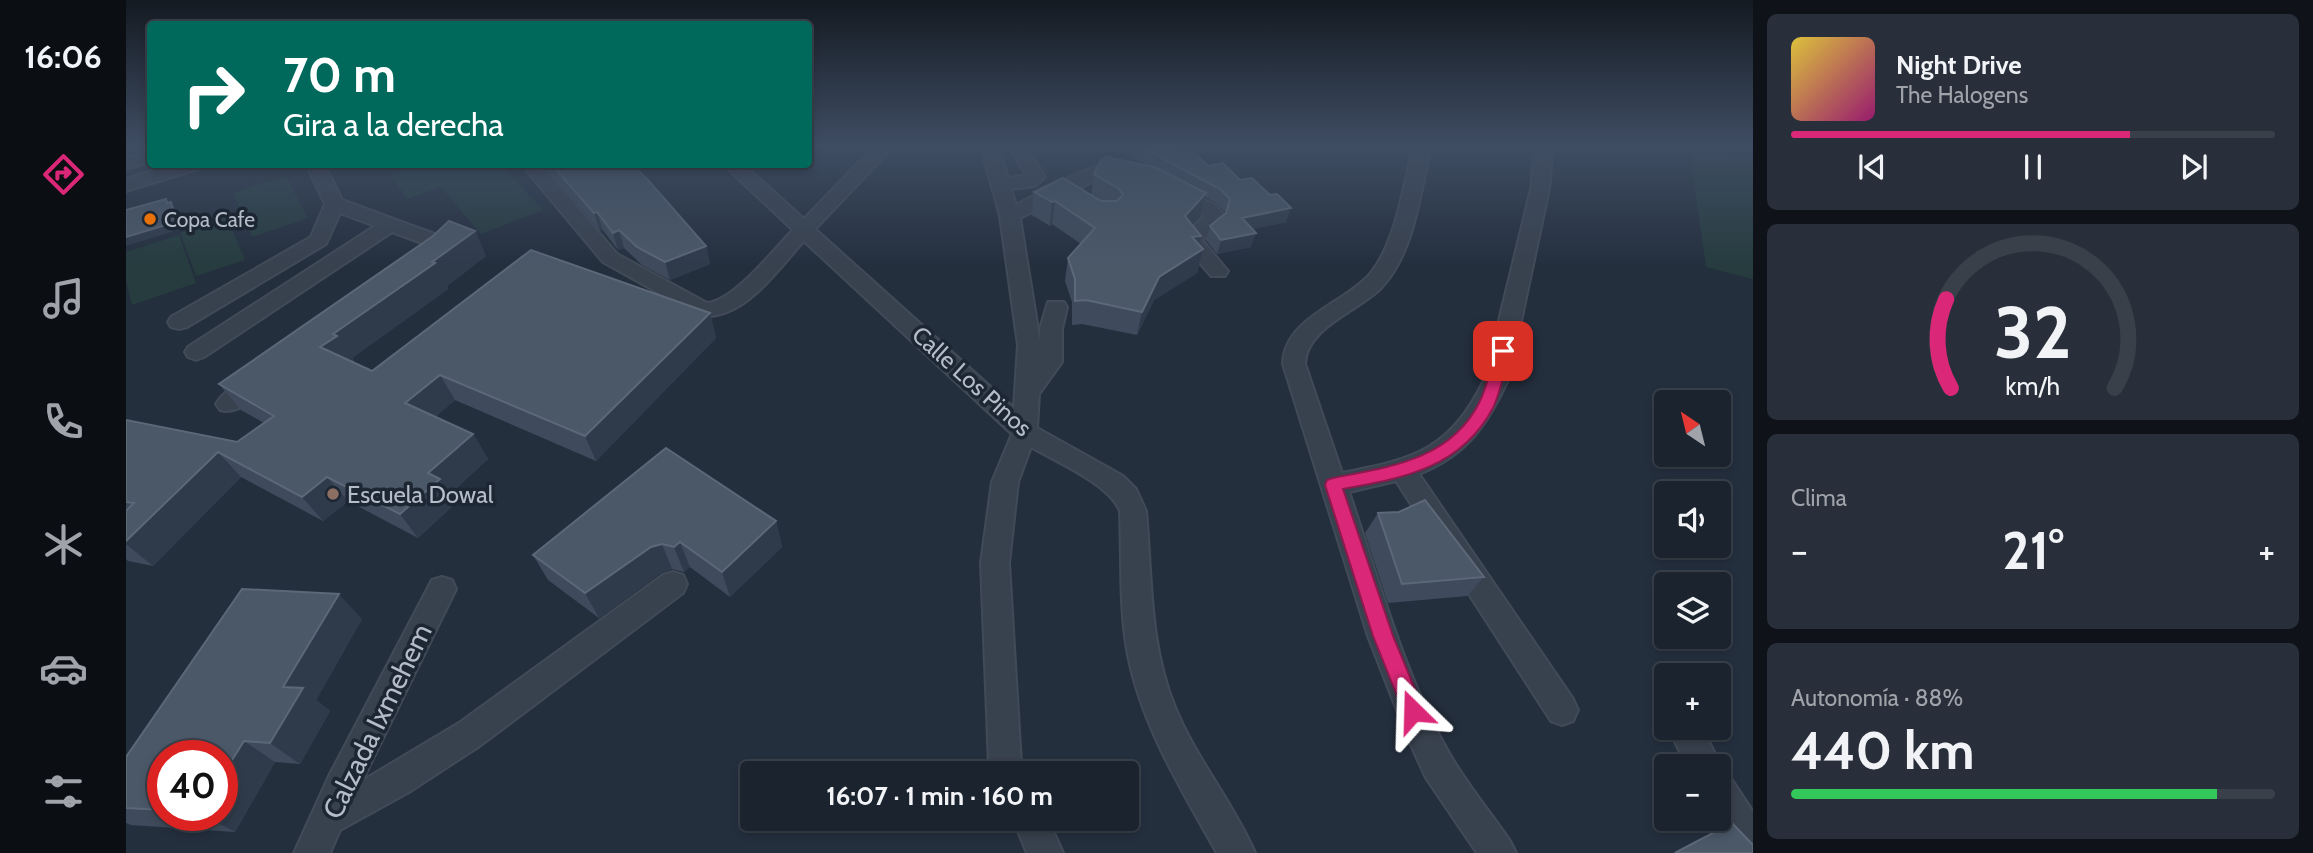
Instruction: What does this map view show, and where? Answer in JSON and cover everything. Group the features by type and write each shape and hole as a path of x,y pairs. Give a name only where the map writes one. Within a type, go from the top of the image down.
{"street":[{"path":"325,186 334,204 441,243 444,247 437,256 415,271"},
{"path":"549,186 610,258 700,309 714,311 746,290 847,186"},
{"name":"Calle Los Pinos","path":"756,186 1025,432 1114,483 1127,496 1133,511 1139,626 1158,708 1170,739 1237,853"},
{"path":"1002,186 1010,216 1029,345 1025,432 1006,482 995,563 1005,761"},
{"path":"1010,216 1071,186"},
{"path":"1163,186 1208,209 1214,215 1213,221 1192,239 1218,271"},
{"path":"1412,186 1405,215 1386,267 1373,286 1310,331 1296,348 1294,364 1383,636 1423,736 1438,766 1498,853"},
{"path":"1333,485 1403,471 1434,458 1458,442 1486,406 1497,378 1539,186"},
{"path":"1061,191 1084,204"},
{"path":"179,322 319,240 334,204"},
{"path":"196,352 389,225"},
{"path":"1027,392 1051,362 1051,329 1056,307"},
{"path":"228,404 272,373"},
{"path":"1403,471 1562,710"},
{"path":"328,818 397,780 470,734 673,584"},
{"name":"Calzada Ixmehem","path":"312,853 442,589"},
{"path":"1731,809 1753,843"},
{"path":"1035,831 1045,853"}],"green space":[{"path":"255,186 291,186 308,218 252,237 233,193"},
{"path":"398,186 520,186 543,210 481,234 441,187 407,199"},
{"path":"1695,186 1753,186 1753,279 1706,267"},
{"path":"227,217 245,260 196,276 180,233"},
{"path":"179,235 196,283 132,305 126,281 126,252"}],"building":[{"path":"570,186 653,186 706,246 665,262 637,247 619,230 613,233 597,212 594,213"},
{"path":"1047,186 1076,186 1101,201 1117,201 1123,195 1114,186 1192,186 1206,193 1185,216 1201,236 1192,237 1203,249 1159,277 1142,312 1086,300 1075,301 1075,279 1068,258 1095,228 1055,201 1052,202 1034,192"},
{"path":"1214,186 1260,186 1270,195 1277,194 1291,208 1242,218 1256,233 1221,240 1210,226 1226,213 1230,199"},
{"path":"166,199 167,203 171,202 176,222 126,237 126,210"},
{"path":"449,221 475,231 432,262 435,263 333,334 337,336 320,347 372,371 531,250 710,313 585,436 440,375 405,403 473,434 428,473 440,479 400,514 327,477 302,497 218,452 126,541 126,511 134,503 126,502 126,420 237,442 274,416 219,384 433,236"},
{"path":"666,448 776,521 722,572 680,542 674,547 662,544 651,547 585,593 533,555"},
{"path":"1425,500 1484,577 1402,584 1378,513 1399,512"},
{"path":"242,589 339,594 283,687 303,688 270,743 244,741 238,751 238,740 147,740 147,809 126,808 126,757"},
{"path":"1731,824 1753,845 1753,853 1675,853 1717,831 1731,831"}],"place":[{"name":"Copa Cafe","path":"150,219"},
{"name":"Escuela Dowal","path":"333,494"}],"route":[{"path":"1413,711 1383,636 1333,485 1403,471 1434,458 1458,442 1486,406 1497,378 1503,351"}]}
